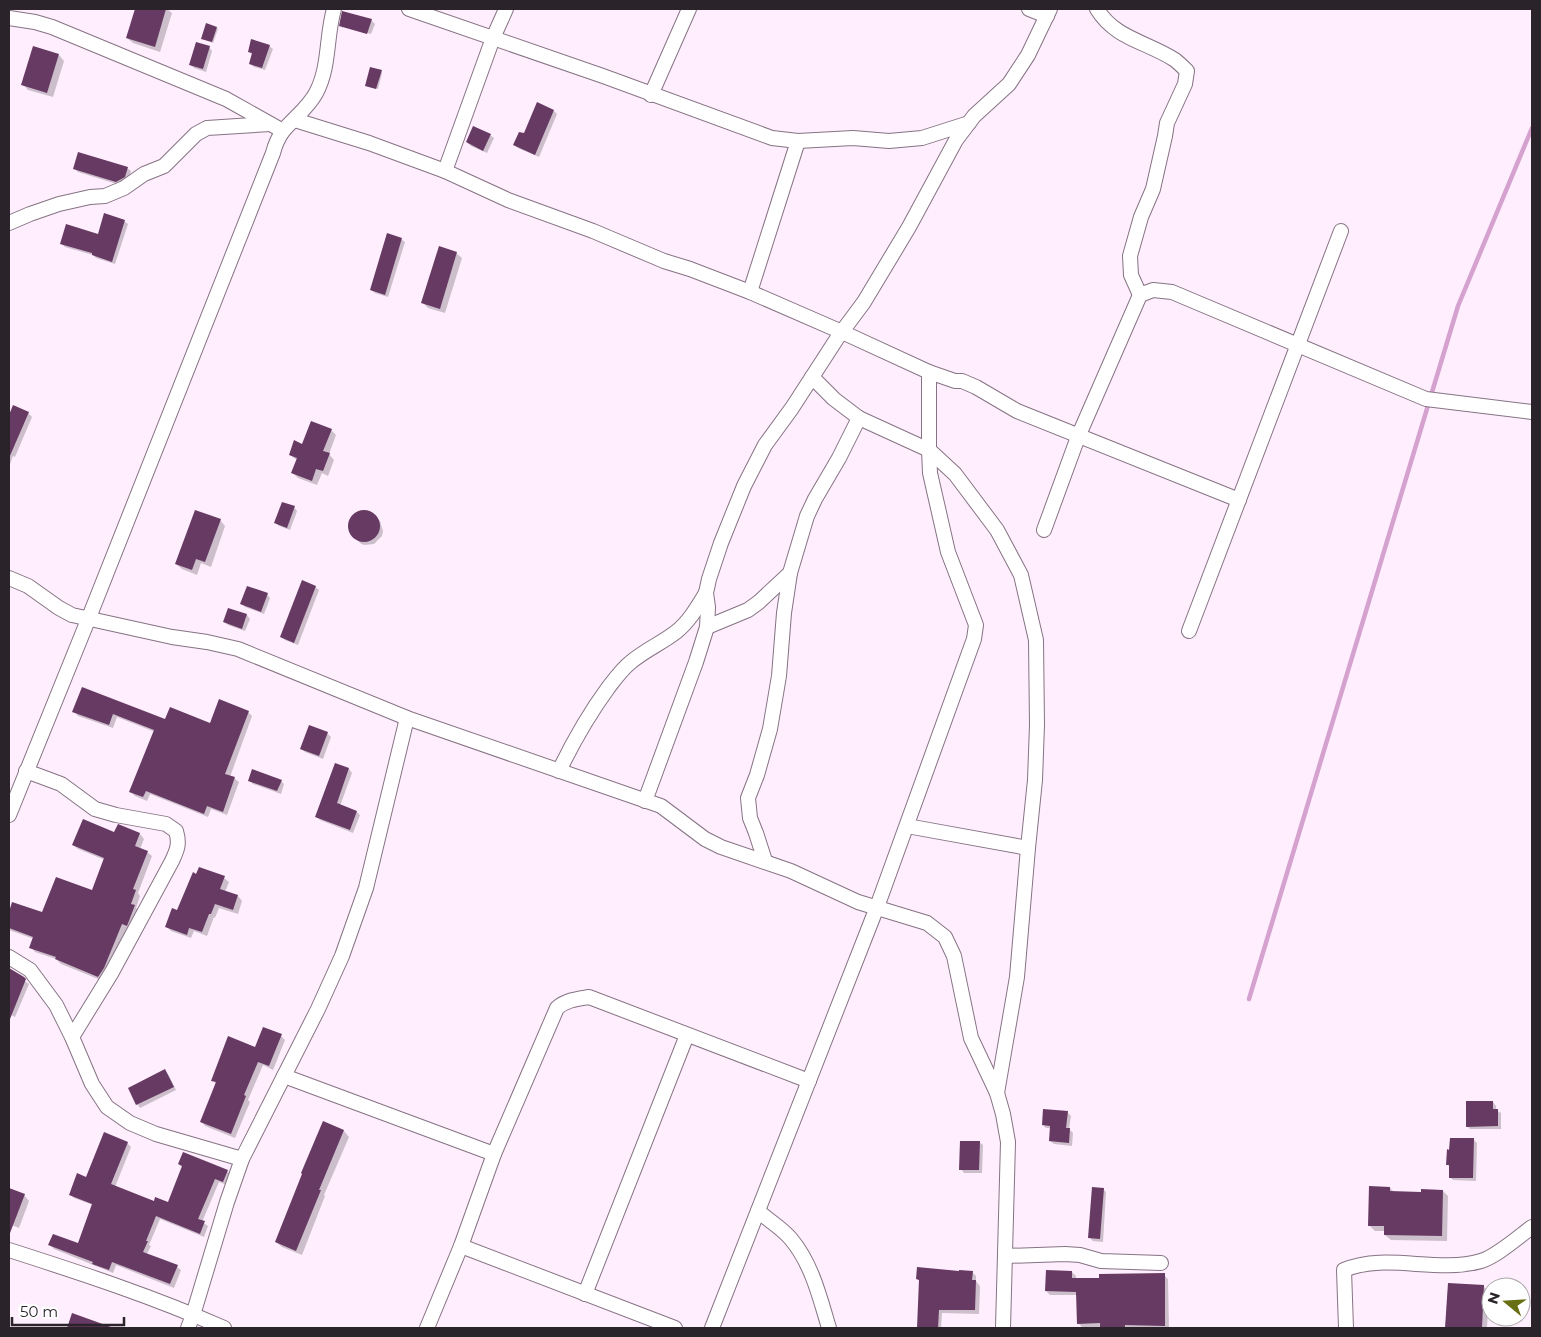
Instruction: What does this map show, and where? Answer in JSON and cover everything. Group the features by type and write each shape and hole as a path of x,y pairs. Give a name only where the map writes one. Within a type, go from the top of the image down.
{"street":[{"path":"9,814 88,620 276,142 282,132 295,120 316,92 326,61 334,9"},
{"path":"408,9 603,76 772,138 798,142 853,138 888,141 922,138 968,124"},
{"path":"445,171 492,38 506,9"},
{"path":"651,95 690,9"},
{"path":"559,770 570,748 614,680 630,662 676,632 692,615 706,593 721,543 744,486 765,445 864,302 909,227 956,140 974,116 1008,84 1028,55 1048,12 1029,9"},
{"path":"1097,9 1103,20 1128,37 1176,60 1187,71 1185,84 1167,123 1153,189 1140,217 1130,256 1131,275 1140,295"},
{"path":"12,18 52,27 170,75 226,99 282,132"},
{"path":"295,120 369,142 445,171 508,200 593,231 664,261 750,292 929,372 976,387 1017,411 1238,500"},
{"path":"9,222 59,204 90,197 105,196 124,188 144,174 164,166 196,134 208,128 270,124"},
{"path":"750,292 798,142"},
{"path":"1189,631 1341,231"},
{"path":"1044,530 1078,436 1140,295 1153,290 1172,292 1426,399 1532,412"},
{"path":"712,1328 877,907 974,639 976,625 948,552 930,473 929,372"},
{"path":"812,377 834,399 859,418 929,450 955,474 997,530 1021,575 1036,640 1037,725 1035,780 1017,977 996,1093"},
{"path":"764,861 750,818 748,798 757,775 770,728 780,676 784,613 790,573 804,525 815,499 839,458 859,418"},
{"path":"708,627 748,610 790,573"},
{"path":"9,578 28,586 72,615 88,620 238,649 407,718 661,806 705,839 721,847 791,871 858,902 927,923 944,937 954,956 971,1038 996,1093 1008,1142 1003,1328"},
{"path":"645,801 708,627 706,593"},
{"path":"188,1328 242,1160 342,956 366,888 407,718"},
{"path":"26,771 61,784 95,808 116,815 166,824 176,831 178,840 172,862 112,972 72,1037"},
{"path":"907,826 1028,848"},
{"path":"9,956 30,970 56,1005 92,1084 107,1107 130,1123 156,1134 242,1160"},
{"path":"427,1328 461,1246 494,1154 556,1008 562,1003 589,997 809,1081"},
{"path":"585,1294 687,1035"},
{"path":"284,1076 494,1154"},
{"path":"758,1211 790,1237 802,1254 818,1291 829,1328"},
{"path":"1346,1328 1344,1270 1357,1264 1373,1262 1448,1265 1483,1260 1512,1243 1532,1227"},
{"path":"461,1246 675,1328"},
{"path":"9,1250 72,1270 224,1328"},
{"path":"1004,1256 1065,1254 1080,1255 1101,1261 1161,1263"}],"building":[{"path":"135,9 166,9 155,47 126,38"},
{"path":"342,11 372,19 367,34 339,26"},
{"path":"206,23 217,27 212,42 201,39"},
{"path":"251,39 270,45 262,68 249,64 252,53 248,52"},
{"path":"196,42 210,46 203,69 189,65"},
{"path":"33,46 59,54 47,93 21,85"},
{"path":"370,67 382,70 376,89 365,86"},
{"path":"537,102 554,110 535,155 513,145 519,132 524,133"},
{"path":"473,126 491,134 483,151 466,142"},
{"path":"78,152 128,167 125,177 116,182 73,169"},
{"path":"104,213 125,220 112,262 92,255 92,253 60,244 66,224 98,234"},
{"path":"387,233 402,238 385,295 370,290"},
{"path":"439,246 457,252 440,309 421,303"},
{"path":"13,405 29,412 9,458 9,415"},
{"path":"311,421 332,429 323,451 330,453 323,471 316,469 312,481 291,473 297,458 289,455 294,440 302,444"},
{"path":"282,502 295,506 287,528 274,523"},
{"path":"195,510 221,519 205,562 196,559 192,570 175,564"},
{"path":"364,510 370,511 375,515 379,520 379,532 375,537 370,541 364,542 358,541 353,537 349,532 348,526 349,520 353,515 358,511"},
{"path":"302,580 316,586 294,643 280,637"},
{"path":"247,586 268,593 261,612 240,604"},
{"path":"228,608 247,614 242,629 223,622"},
{"path":"82,687 165,719 170,707 210,723 219,699 249,711 225,774 235,777 223,812 207,806 204,814 146,791 143,797 129,792 154,730 113,714 109,725 72,712"},
{"path":"309,725 328,732 319,756 300,749"},
{"path":"335,763 349,768 337,803 357,811 350,830 315,817"},
{"path":"252,769 282,780 277,791 248,781"},
{"path":"83,819 114,832 118,824 140,833 135,846 148,851 133,889 136,890 131,904 135,905 127,926 122,924 104,968 98,977 55,959 56,957 29,948 33,937 9,928 9,912 12,902 42,912 56,877 92,890 104,858 72,845"},
{"path":"199,867 225,876 220,889 238,895 233,910 215,904 202,932 189,928 187,935 165,927 172,908 177,910 193,872 196,874"},
{"path":"9,968 26,979 10,1019 9,1019"},
{"path":"263,1027 282,1034 269,1066 258,1062 244,1095 246,1096 231,1134 200,1122 216,1082 211,1081 228,1036 255,1047"},
{"path":"165,1069 174,1087 136,1105 128,1088"},
{"path":"1466,1101 1493,1101 1493,1109 1498,1109 1498,1126 1466,1127"},
{"path":"1043,1109 1068,1111 1066,1128 1070,1128 1069,1143 1049,1141 1050,1126 1042,1125"},
{"path":"323,1121 344,1130 296,1251 275,1242"},
{"path":"104,1132 128,1142 111,1184 154,1201 155,1197 168,1202 182,1166 178,1164 183,1152 228,1170 223,1182 215,1179 198,1219 205,1221 200,1234 156,1216 143,1252 178,1265 170,1284 112,1262 109,1270 48,1245 53,1234 78,1243 92,1204 69,1195 77,1173 86,1177"},
{"path":"1450,1138 1474,1138 1473,1178 1449,1178 1449,1165 1446,1165"},
{"path":"960,1141 980,1141 979,1170 959,1170"},
{"path":"1369,1186 1390,1187 1390,1191 1421,1192 1421,1189 1443,1190 1442,1236 1384,1235 1384,1226 1368,1226"},
{"path":"1092,1187 1104,1188 1100,1239 1088,1238"},
{"path":"9,1188 25,1194 10,1233 9,1233"},
{"path":"917,1267 973,1271 972,1280 976,1280 975,1310 939,1310 938,1328 917,1328 919,1280 916,1279"},
{"path":"1046,1270 1072,1271 1072,1278 1099,1278 1099,1274 1165,1273 1165,1326 1125,1325 1125,1328 1100,1328 1100,1323 1077,1324 1076,1292 1045,1291"},
{"path":"1448,1283 1481,1285 1482,1328 1445,1328"},
{"path":"72,1313 111,1327 111,1328 67,1328"}],"waterway":[{"path":"1249,999 1458,306 1532,128"}]}
